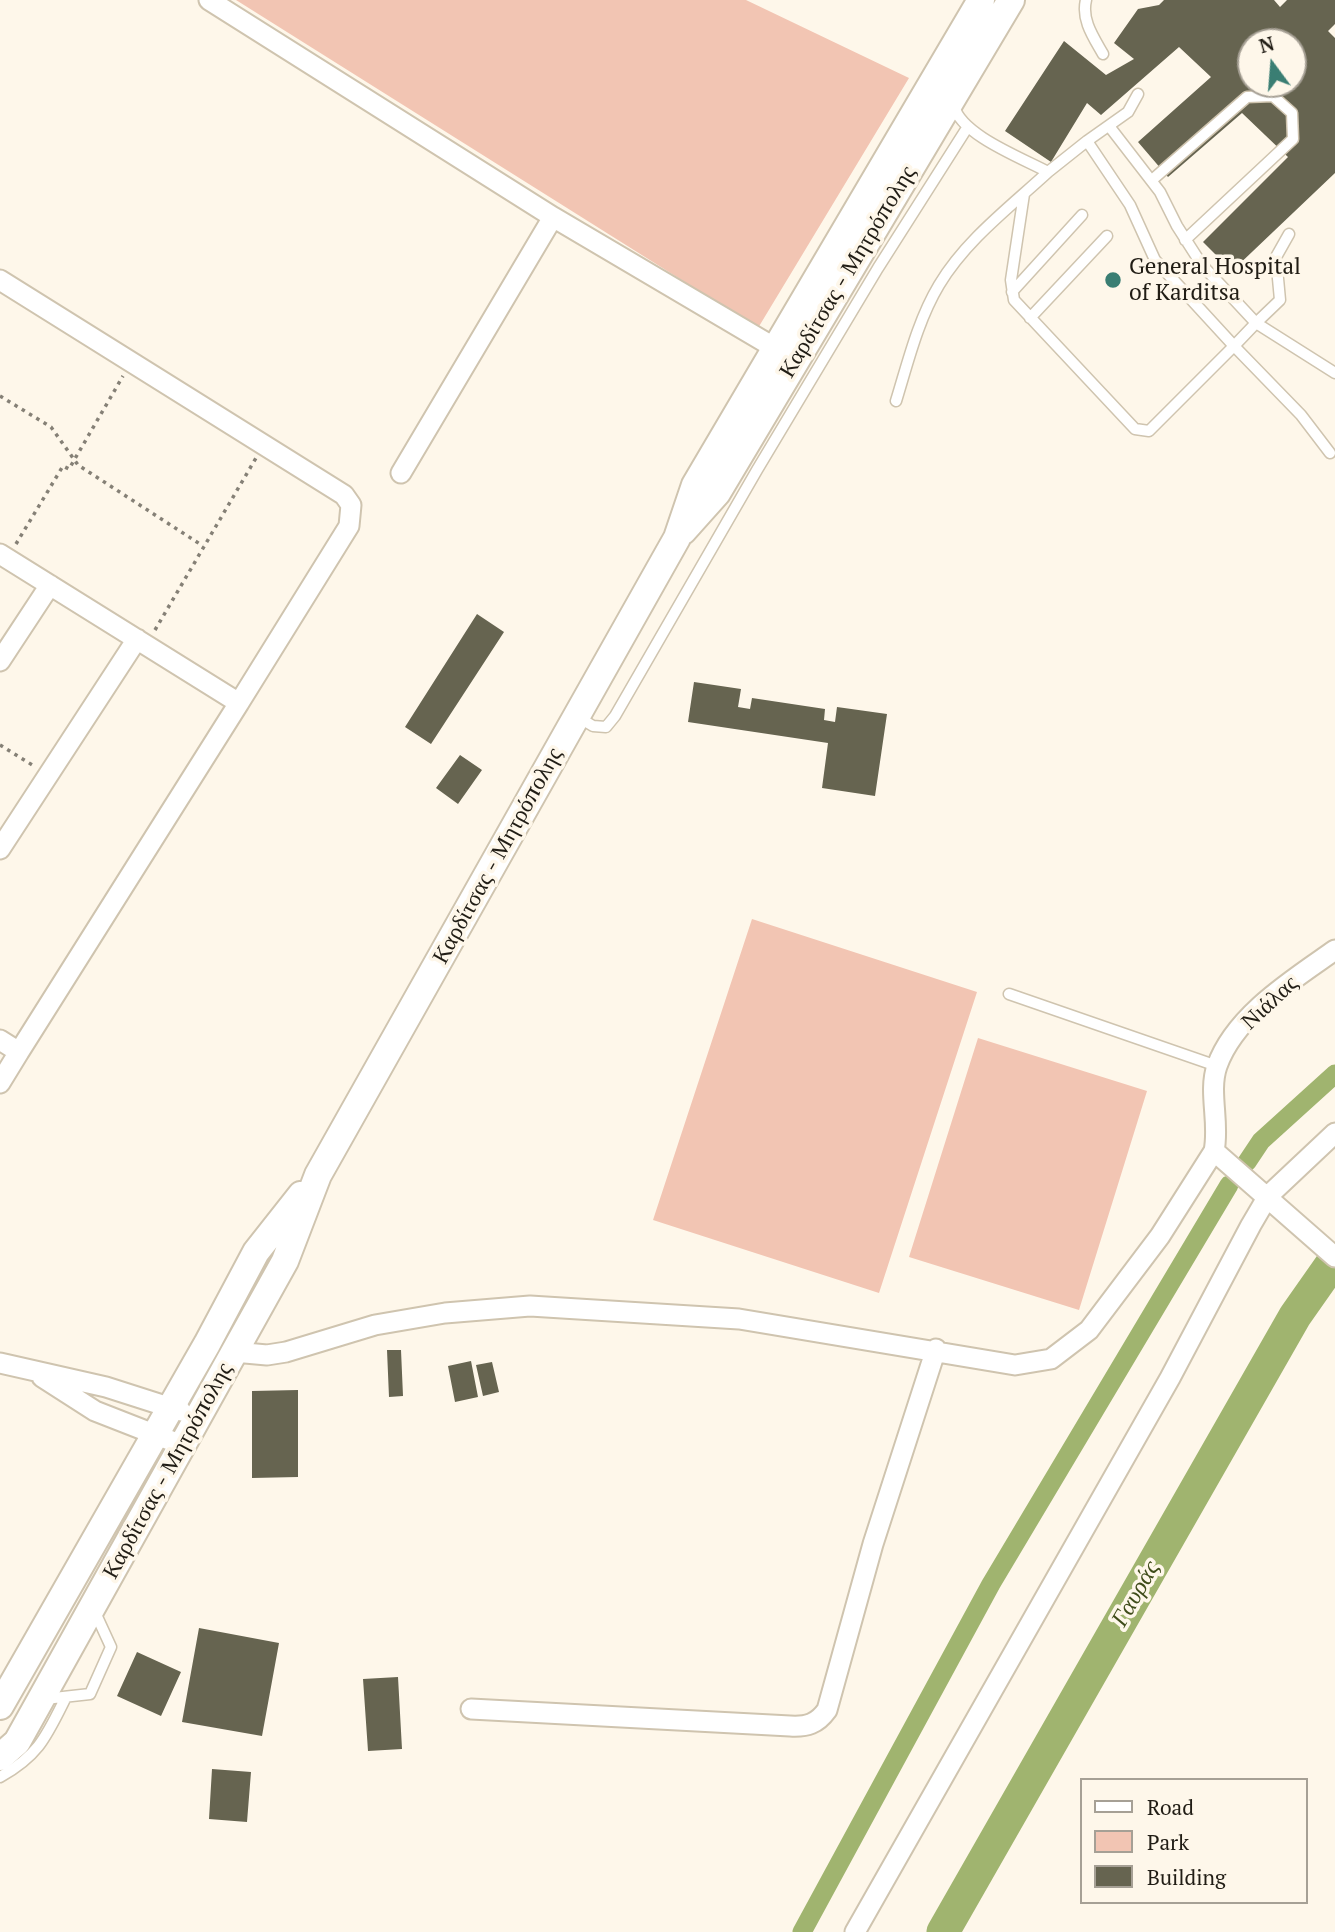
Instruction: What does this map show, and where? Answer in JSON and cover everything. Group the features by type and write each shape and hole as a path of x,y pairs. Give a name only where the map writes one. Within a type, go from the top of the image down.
{"main road":[{"name":"Καρδίτσας - Μητρόπολης","path":"858,255 981,0"},
{"name":"Καρδίτσας - Μητρόπολης","path":"677,538 718,493 1011,0"},
{"name":"Καρδίτσας - Μητρόπολης","path":"0,1757 17,1742 53,1698 92,1606 285,1261 318,1175 677,538 695,485 775,348 841,283"},
{"name":"Καρδίτσας - Μητρόπολης","path":"0,1706 256,1252 318,1175"}],"street":[{"path":"209,0 553,217 775,348"},
{"path":"401,473 553,217"},
{"path":"0,280 344,495 351,505 352,516 223,732 0,1083"},
{"path":"4,557 239,703"},
{"path":"0,661 50,585"},
{"path":"0,849 142,641"},
{"name":"Νιάλας","path":"1217,1066 1235,1035 1252,1016 1297,976 1335,950"},
{"path":"0,1040 19,1052"},
{"path":"234,1352 286,1352 375,1325 502,1307 705,1316 936,1349 1015,1365 1034,1364 1068,1349 1089,1330 1160,1236 1214,1151 1218,1131 1215,1096 1217,1066"},
{"path":"855,1932 1170,1378 1268,1196 1335,1133"},
{"path":"1214,1151 1335,1257"},
{"path":"471,1709 804,1727 819,1721 827,1710 873,1544 936,1349"},
{"path":"0,1363 106,1387 171,1407 196,1418"},
{"path":"32,1370 95,1411 182,1445"}],"lane":[{"path":"1086,0 1085,18 1104,54"},
{"path":"896,401 914,342 938,287 971,243 1048,172 1133,106 1138,94"},
{"path":"1152,180 1247,97 1273,96 1292,113 1293,139 1185,240"},
{"path":"952,97 956,116 967,128 1048,172"},
{"path":"1109,126 1152,180 1202,265 1256,323 1335,373"},
{"path":"930,135 951,127 967,128"},
{"path":"858,255 967,128"},
{"path":"1087,141 1130,205 1155,260 1301,415 1330,453"},
{"path":"1024,194 1012,292 1014,300 1135,429 1142,432 1149,430 1280,300 1276,257 1279,246 1289,234"},
{"path":"1012,292 1082,215"},
{"path":"1030,318 1107,236"},
{"path":"577,716 600,728 606,727 615,716 841,283"},
{"path":"1009,994 1217,1066"},
{"path":"0,1777 26,1762 43,1744 53,1698 90,1694 111,1655 111,1647 92,1606"}],"path":[{"path":"4,557 63,466 69,469 131,362"},
{"path":"0,396 51,427 73,461 203,546"},
{"path":"142,641 263,445"},
{"path":"0,745 48,775"}],"green space":[{"path":"236,0 746,0 909,78 758,328"},
{"path":"752,919 977,992 879,1293 653,1220"},
{"path":"978,1038 1147,1091 1079,1310 909,1257"}],"building":[{"path":"1164,0 1274,0 1280,7 1287,0 1335,0 1335,24 1328,31 1335,38 1335,173 1232,271 1203,242 1288,157 1242,113 1168,177 1138,142 1211,77 1179,47 1101,115 1087,103 1051,162 1005,131 1064,41 1106,75 1134,59 1114,43 1138,9 1159,5"},
{"path":"477,614 504,632 431,744 405,727"},
{"path":"694,682 741,689 738,707 750,709 752,698 825,709 824,720 835,722 837,707 887,714 875,796 822,788 828,743 688,722"},
{"path":"460,755 482,770 458,804 436,788"},
{"path":"387,1350 401,1350 403,1396 389,1397"},
{"path":"471,1361 478,1397 455,1402 448,1366"},
{"path":"492,1362 499,1392 483,1396 476,1365"},
{"path":"298,1390 298,1477 252,1478 252,1391"},
{"path":"199,1628 279,1643 262,1736 182,1722"},
{"path":"137,1652 181,1672 161,1716 117,1696"},
{"path":"398,1677 402,1749 368,1751 363,1679"},
{"path":"212,1769 251,1772 247,1822 209,1819"}],"waterway":[{"path":"1247,1162 1261,1141 1335,1074"},
{"path":"802,1932 991,1584 1229,1185"},
{"name":"Γαυράς","path":"943,1932 1295,1316 1335,1259"}],"place":[{"name":"General Hospital of Karditsa","path":"1113,280"}]}
